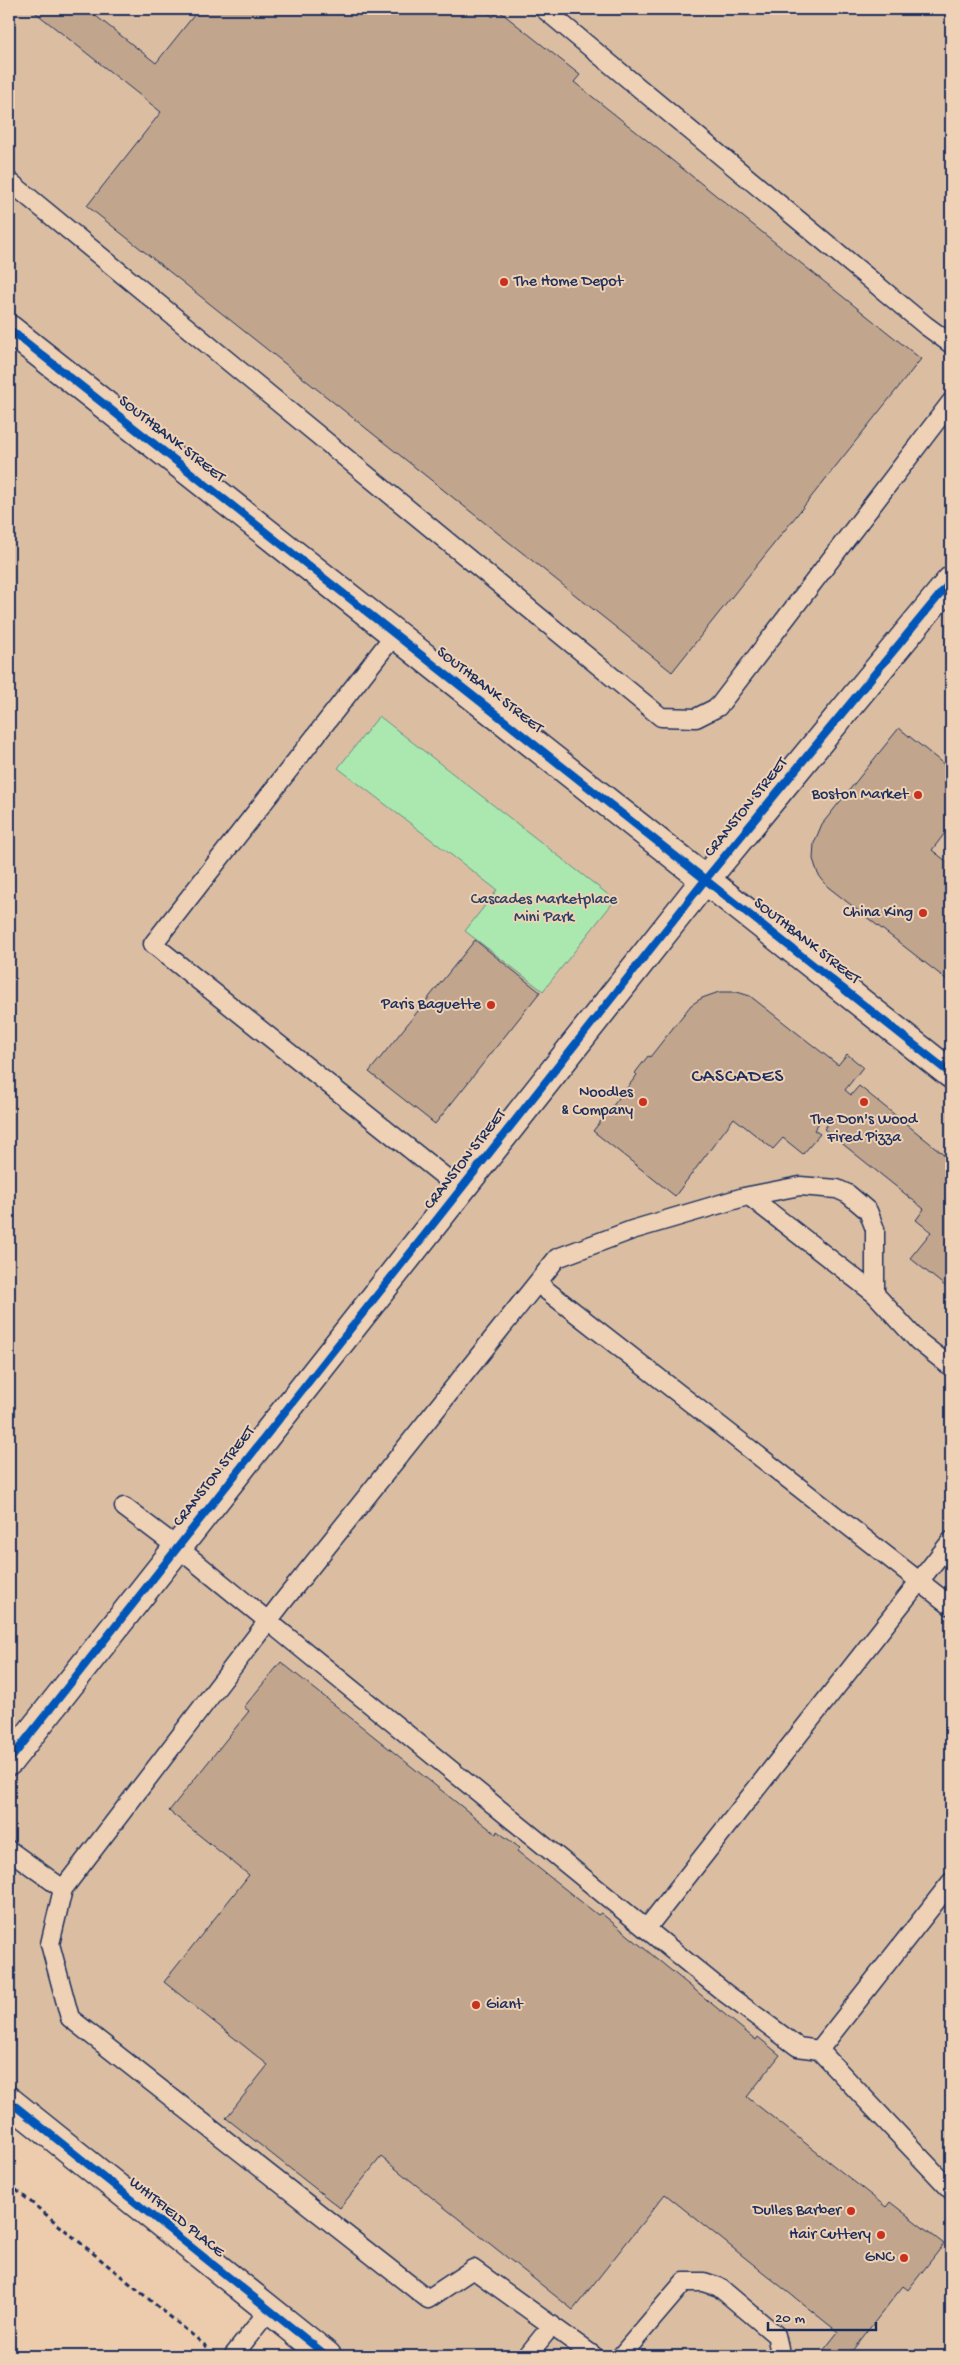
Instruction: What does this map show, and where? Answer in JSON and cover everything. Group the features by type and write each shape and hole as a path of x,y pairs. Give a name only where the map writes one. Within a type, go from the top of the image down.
{"street":[{"name":"SOUTHBANK STREET","path":"9,329 951,1074"},
{"name":"CRANSTON STREET","path":"9,1761 705,880 951,581"},
{"name":"WHITFIELD PLACE","path":"9,2101 327,2356"}],"lane":[{"path":"544,9 925,326 951,344"},
{"path":"9,181 661,717 696,718 718,707 951,402"},
{"path":"394,634 154,944 460,1189"},
{"path":"594,2356 473,2269 428,2299 70,2018 50,1944 63,1889 267,1622 557,1258 632,1230 749,1196 800,1186 822,1187 837,1189 859,1201 868,1211 875,1229 874,1294"},
{"path":"749,1196 874,1294 918,1341 951,1367"},
{"path":"537,1283 951,1606"},
{"path":"124,1507 177,1547 725,1993 798,2047 819,2050 951,2190"},
{"path":"646,1929 951,1541"},
{"path":"9,1850 63,1889"},
{"path":"819,2050 951,1882"},
{"path":"621,2356 684,2282 704,2282 719,2287 776,2335 779,2348 776,2356"},
{"path":"233,2356 269,2310"},
{"path":"527,2356 552,2326"}],"path":[{"path":"9,2184 178,2325 213,2351"}],"shaded area":[{"path":"9,9 951,9 951,2356 327,2356 9,2101"}],"green space":[{"name":"Cascades Marketplace Mini Park","path":"379,716 615,900 543,991 465,931 497,890 338,768"}],"building":[{"name":"The Home Depot","path":"31,9 87,9 156,63 199,9 446,9 451,13 455,9 483,9 493,17 498,10 580,75 574,82 921,359 672,672 87,206 161,112"},
{"path":"899,728 951,770 951,825 932,850 951,865 951,983 828,887 818,874 813,859 814,843 822,824"},
{"path":"475,940 540,992 435,1124 369,1072"},
{"path":"719,992 737,992 750,996 838,1065 847,1054 863,1067 845,1090 851,1095 859,1086 951,1160 951,1291 910,1258 931,1232 916,1220 924,1209 824,1129 830,1121 824,1116 814,1130 820,1134 803,1154 783,1138 773,1149 734,1118 675,1196 593,1131 637,1075 635,1073 648,1056 650,1057 691,1005 702,998"},
{"path":"281,1662 496,1834 497,1831 520,1848 517,1851 598,1915 601,1913 756,2040 758,2037 780,2055 747,2097 886,2207 890,2202 944,2244 908,2290 903,2286 848,2356 819,2356 838,2332 665,2194 573,2310 381,2157 340,2208 226,2118 268,2065 164,1982 249,1875 169,1811 249,1711 244,1707"}],"cycle path":[{"path":"9,329 951,1074"},
{"path":"9,1761 705,880 951,581"},
{"path":"9,2101 327,2356"}],"place":[{"name":"The Home Depot","path":"504,282"},
{"name":"Boston Market","path":"918,795"},
{"name":"China King","path":"923,913"},
{"name":"Paris Baguette","path":"491,1005"},
{"name":"Noodles & Company","path":"643,1102"},
{"name":"The Don's Wood Fired Pizza","path":"864,1102"},
{"name":"Giant","path":"476,2005"},
{"name":"Dulles Barber","path":"851,2211"},
{"name":"Hair Cuttery","path":"881,2235"},
{"name":"GNC","path":"904,2258"}],"district":[{"name":"CASCADES","path":"738,1077"}]}
